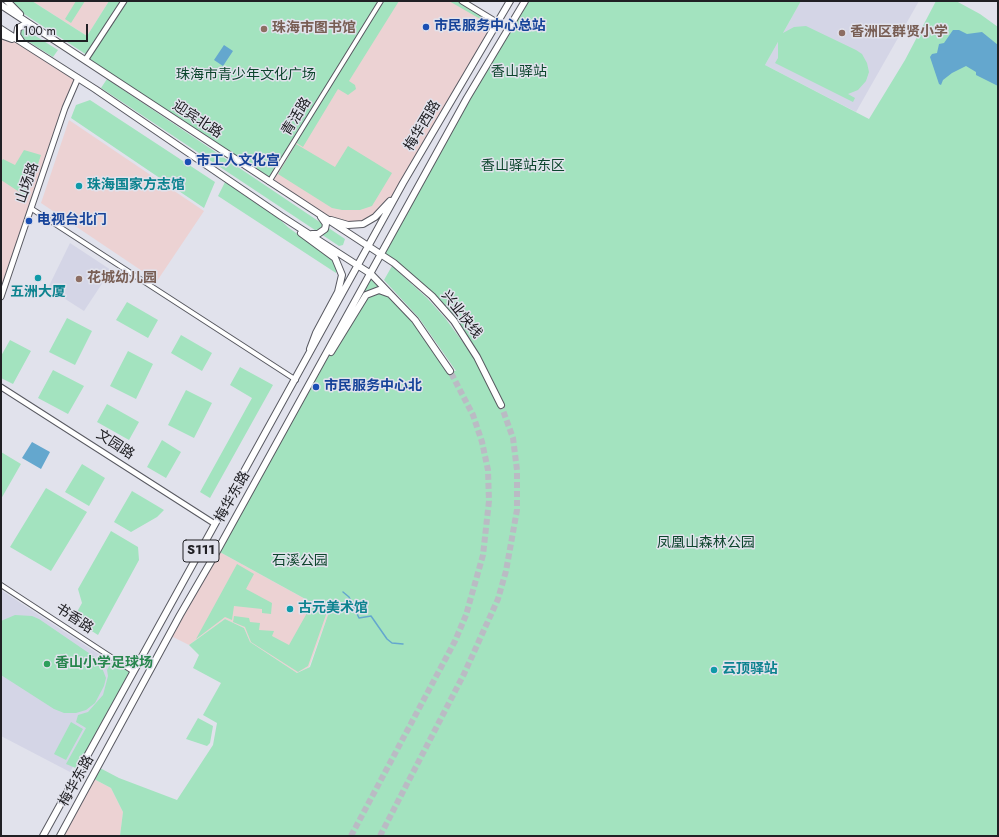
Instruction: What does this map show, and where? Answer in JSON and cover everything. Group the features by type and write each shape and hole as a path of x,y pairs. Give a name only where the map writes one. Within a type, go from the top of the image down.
{"main road":[{"path":"7,1 32,25"},
{"name":"梅华西路","path":"358,265 403,184 510,1"},
{"name":"梅华西路","path":"381,254 467,98 525,1"},
{"name":"迎宾北路","path":"1,5 86,59 269,182 381,254"},
{"path":"23,43 17,35 18,28 24,25 32,25"},
{"path":"1,29 78,78 281,216 371,274 394,296 422,328 450,371"},
{"path":"1,35 23,43"},
{"path":"325,219 348,224 363,224 380,213 403,184"},
{"path":"310,234 318,234 325,229 325,221 319,215"},
{"path":"281,216 292,226 331,254 338,262 341,271 340,287 316,333 307,361"},
{"name":"梅华东路","path":"60,836 180,615 381,254"},
{"name":"兴业快线","path":"381,254 418,283 454,321 477,357 501,406"},
{"name":"梅华东路","path":"43,836 215,524 307,361 358,265"},
{"path":"321,364 338,343 357,307 366,295 379,290 394,296"}],"street":[{"path":"86,59 124,1"},
{"name":"青活路","path":"269,182 381,1"},
{"path":"462,1 498,23"},
{"name":"山场路","path":"1,297 65,108 78,78"},
{"path":"32,209 296,380"},
{"name":"文园路","path":"1,386 215,524"},
{"name":"书香路","path":"1,585 134,672"}],"shaded area":[{"path":"32,1 109,1 87,36"},
{"path":"381,1 462,1 498,23 403,183 384,209 359,224 325,219 269,182"},
{"name":"香洲区群贤小学","path":"801,1 919,1 856,112 765,65"},
{"path":"1,37 22,45 76,78 1,293"},
{"path":"69,120 204,211 157,281 41,203"},
{"name":"花城幼儿园","path":"70,243 111,270 84,311 48,288"},
{"name":"古元美术馆","path":"218,551 329,612 309,667 297,673 250,642 244,628 225,619 189,645 169,635"},
{"path":"1,590 109,661 118,670 119,683 70,772 1,736"},
{"path":"92,778 111,788 123,812 120,836 60,836"}],"green space":[{"path":"11,1 32,1 87,36 109,1 121,1 87,55 21,12"},
{"path":"76,1 85,1 71,23 65,19"},
{"name":"珠海市青少年文化广场","path":"124,1 381,1 269,182 87,59"},
{"path":"382,1 399,1 349,81 355,85 356,89 348,95 338,89 303,147 295,142"},
{"path":"449,1 461,1 496,23 494,27"},
{"name":"凤凰山森林公园","path":"525,1 801,1 783,33 794,27 806,26 856,50 862,54 867,63 869,72 866,81 858,90 848,94 855,98 853,102 775,63 778,58 778,42 765,65 869,119 905,60 936,1 956,1 980,14 998,27 998,836 120,836 123,812 111,788 92,778 98,767 119,778 177,800 213,745 217,723 203,715 221,683 193,668 199,655 189,645 225,619 244,628 250,642 297,673 310,667 329,612 218,551 371,274 407,310 450,371 456,371 419,318 384,280 392,266 427,298 445,318 476,360 447,312 381,254"},
{"path":"21,29 26,30 58,50 53,57 21,37"},
{"path":"107,79 345,239 343,245 339,246 101,88"},
{"path":"90,100 215,182 204,208 71,118 76,105"},
{"path":"296,144 335,167 348,146 392,173 372,206 360,210 342,210 332,208 278,174"},
{"path":"24,150 41,155 27,197 1,180 1,162 3,159 15,165"},
{"path":"225,182 279,219 289,228 331,258 337,268 336,273 218,196"},
{"path":"127,302 158,320 148,338 116,320"},
{"path":"67,318 92,331 75,365 49,352"},
{"path":"181,335 212,353 202,371 171,353"},
{"path":"10,340 31,351 13,384 1,378 1,356"},
{"path":"128,351 153,364 136,399 110,386"},
{"path":"240,367 273,385 210,498 200,492 252,398 230,385"},
{"path":"53,370 84,386 68,414 38,398"},
{"path":"186,390 212,403 194,438 168,425"},
{"path":"107,404 139,422 129,440 97,422"},
{"path":"162,440 181,452 166,478 147,467"},
{"path":"1,452 21,464 1,499"},
{"path":"82,464 105,478 89,506 65,492"},
{"path":"46,488 87,512 51,571 10,547"},
{"path":"132,491 164,510 157,517 131,532 114,522"},
{"path":"111,531 138,547 139,560 98,635 73,619 82,603 78,589"},
{"path":"237,564 254,574 246,589 272,603 271,614 262,613 262,609 234,606 232,620 225,617 196,639"},
{"path":"312,604 327,612 308,666 298,672 251,642 245,627 233,622 234,616 249,618 250,622 260,623 259,630 274,631 272,636 289,645"},
{"path":"15,615 32,616 39,619 99,660 106,678 104,686 95,703 86,710 76,713 64,713 54,709 1,675 1,621"},
{"path":"113,660 131,672 78,769 66,764 86,728 76,722 78,715 88,712 103,695 108,676 107,670"},
{"path":"198,718 213,726 210,743 207,746 186,739"},
{"path":"71,722 83,729 66,760 54,754"}],"water":[{"path":"953,30 959,30 967,34 982,32 998,45 998,86 976,75 976,72 966,66 952,73 943,80 941,85 939,84 930,57 932,54 937,53 939,44 944,43"},
{"path":"224,45 233,51 223,66 214,60"},
{"path":"32,442 50,452 41,469 22,458"}],"waterway":[{"path":"343,592 349,597 359,618 371,616 387,639 392,643 403,644"}],"tunnel":[{"path":"351,836 455,641 466,615 483,555 489,501 488,470 482,442 473,415 450,371"},
{"path":"380,836 464,674 498,599 506,571 517,510 517,470 513,438 501,405"}],"place":[{"name":"市民服务中心总站","path":"426,27"},
{"name":"珠海市图书馆","path":"264,29"},
{"name":"香洲区群贤小学","path":"842,33"},
{"name":"市工人文化宫","path":"188,162"},
{"name":"珠海国家方志馆","path":"79,186"},
{"name":"电视台北门","path":"29,221"},
{"name":"五洲大厦","path":"38,278"},
{"name":"花城幼儿园","path":"79,279"},
{"name":"市民服务中心北","path":"316,387"},
{"name":"古元美术馆","path":"290,609"},
{"name":"香山小学足球场","path":"47,664"},
{"name":"云顶驿站","path":"714,670"}],"park label":[{"name":"香山驿站","path":"519,73"},
{"name":"香山驿站东区","path":"523,167"},
{"name":"石溪公园","path":"300,562"}]}
